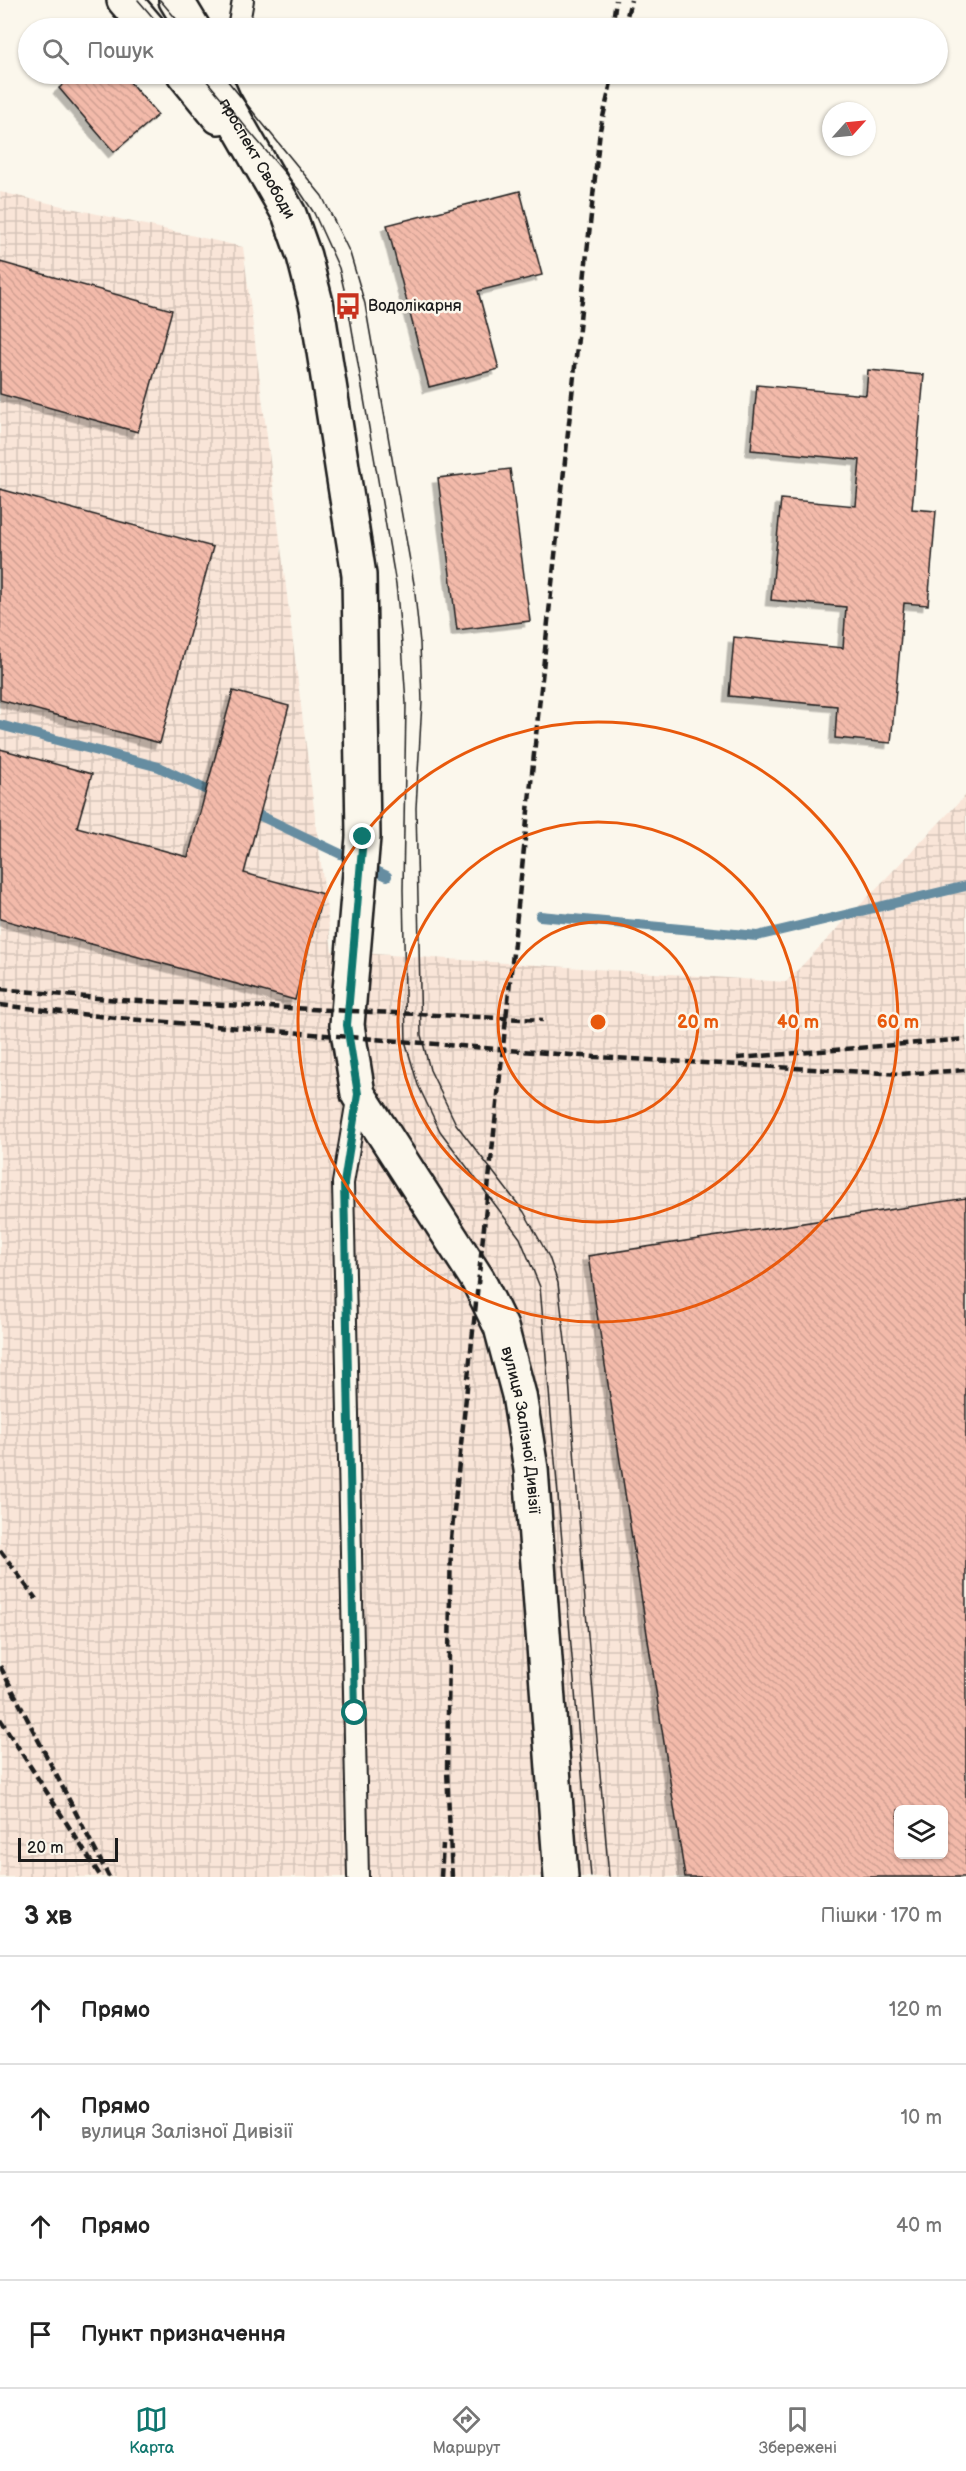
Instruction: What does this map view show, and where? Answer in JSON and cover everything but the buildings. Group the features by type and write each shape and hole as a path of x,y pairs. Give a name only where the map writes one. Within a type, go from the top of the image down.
{"street":[{"path":"124,0 139,18"},
{"path":"176,0 187,18"},
{"name":"проспект Свободи","path":"220,90 289,214 304,256 317,307 359,575 363,837 347,1025"},
{"name":"вулиця Залізної Дивізії","path":"347,1025 358,1094 478,1280 501,1328 519,1395 531,1469 561,1877"}],"lane":[{"path":"240,18 243,0"},
{"path":"358,1094 344,1183 358,1877"}],"shaded area":[{"path":"0,192 243,247 332,951 786,982 966,795 966,1877 0,1877"}],"waterway":[{"path":"0,725 159,767 219,796"},
{"path":"246,809 387,876"},
{"path":"540,916 757,936 966,886"}],"tram line":[{"path":"138,0 153,18"},
{"path":"160,0 175,18"},
{"path":"209,84 299,190 314,213 339,268 348,306 396,584 402,644 406,703 403,890 406,1044 418,1085 440,1131 520,1238 540,1287 591,1877"},
{"path":"230,84 322,196 350,253 365,304 414,584 420,643 422,702 416,808 421,1035 430,1070 456,1124 524,1212 549,1257 558,1283 568,1366 585,1601 609,1877"}],"railway":[{"path":"613,18 616,0"},
{"path":"626,18 631,0"},
{"path":"452,1877 447,1770 451,1539 600,130 611,84"},
{"path":"0,989 119,1000 543,1020"},
{"path":"0,1005 117,1018 595,1057 900,1074 966,1070"},
{"path":"737,1058 966,1039"},
{"path":"0,1550 36,1599"},
{"path":"0,1666 109,1877"},
{"path":"0,1719 101,1877"},
{"path":"441,1877 443,1844"}],"place":[{"name":"Водолікарня","path":"348,306"}],"route":[{"path":"355,1713 344,1183 358,1094 350,1059 347,1025 363,837"}]}
